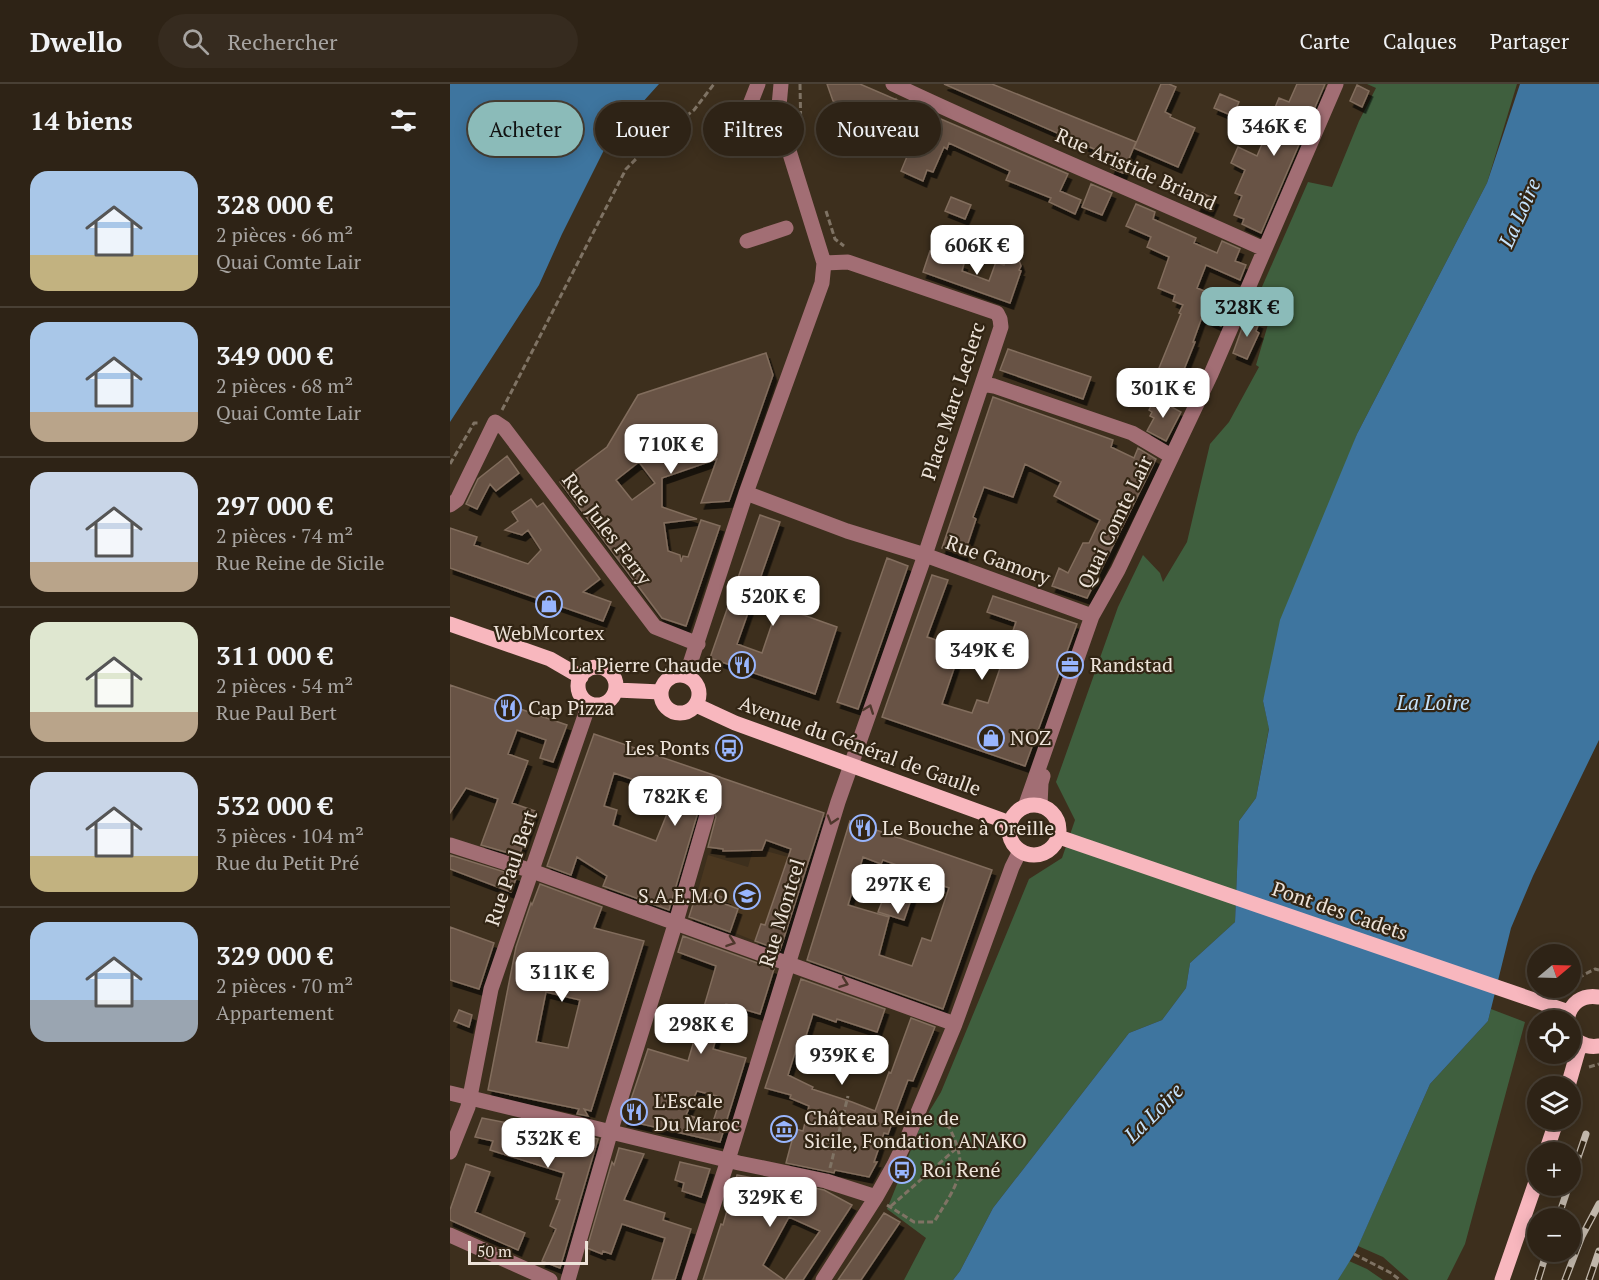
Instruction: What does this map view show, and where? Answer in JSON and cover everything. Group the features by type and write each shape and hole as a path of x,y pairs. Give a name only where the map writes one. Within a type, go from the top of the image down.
{"main road":[{"path":"450,624 550,659 581,677"},
{"path":"591,669 604,669 614,677 616,690 606,703 589,704 579,692 578,684 581,677 591,669"},
{"path":"673,676 686,676 692,678 699,688 699,700 685,713 671,711 662,700 661,692 667,680 673,676"},
{"path":"616,690 661,692"},
{"name":"Avenue du Général de Gaulle","path":"696,705 735,723 1010,823"},
{"path":"1033,806 1054,814 1060,829 1059,837 1050,850 1043,854 1027,855 1020,851 1011,839 1010,823 1018,811 1033,806"},
{"name":"Pont des Cadets","path":"1059,837 1543,1002 1557,1010"},
{"path":"1572,1010 1578,1000 1599,996"},
{"path":"1581,1043 1586,1046 1599,1046"},
{"path":"1502,1280 1531,1196"}],"street":[{"path":"751,102 758,84"},
{"path":"686,676 746,493 822,282 824,263 781,125 779,106 781,84"},
{"name":"Rue Aristide Briand","path":"893,84 924,90 1264,249"},
{"name":"Quai Comte Lair","path":"1033,806 1090,635 1092,616 1118,570 1211,374 1336,84"},
{"path":"747,241 786,228"},
{"name":"Place Marc Leclerc","path":"824,263 848,262 997,313 1001,327 925,555 850,764"},
{"path":"982,384 1132,433 1171,456"},
{"path":"450,505 457,500 495,422"},
{"name":"Rue Jules Ferry","path":"495,422 504,428 655,627 698,644"},
{"path":"746,493 847,531 925,555"},
{"name":"Rue Gamory","path":"925,555 1092,616"},
{"name":"Rue Paul Bert","path":"450,1152 471,1097 491,988 589,704"},
{"name":"Rue Montcel","path":"689,1280 850,764"},
{"path":"568,1280 707,815"},
{"path":"450,844 789,962 956,1024"},
{"path":"823,1280 876,1197 909,1134 956,1024 1012,867 1020,851"},
{"path":"450,1093 728,1160 826,1181 876,1197"},
{"path":"450,1235 550,1280"}],"path":[{"path":"450,464 474,423 495,422 626,169 654,141 694,110 714,84"},
{"path":"707,815 719,776"},
{"path":"1581,976 1595,969 1599,970"},
{"path":"826,1181 848,1095"},
{"path":"876,1197 914,1222 934,1222 951,1194 962,1166 959,1146 949,1127 934,1122 917,1125 909,1134"},
{"path":"890,1207 959,1146"},
{"path":"1354,1254 1391,1272 1400,1280"}],"shaded area":[{"name":"S.A.E.M.O","path":"753,850 788,857 765,925 761,924 755,941 730,931 738,909 725,904 727,899 709,898 697,894 708,855 748,867"}],"green space":[{"path":"1367,84 1517,84 1487,183 1357,434 1263,701 1269,728 1256,798 1239,821 1235,922 1190,963 1186,988 1162,1020 1129,1033 993,1208 953,1280 904,1280 926,1238 887,1209 921,1125 941,1092 1029,879 1062,858 1075,820 1056,782 1118,607 1143,555 1160,573 1163,582 1187,542 1210,444 1229,422 1259,367 1256,365 1269,321 1251,312 1308,182 1332,187 1359,121 1376,88"},
{"path":"1491,1009 1525,1022 1465,1244 1447,1280 1409,1280 1383,1257 1358,1246 1430,1084 1488,1021"},
{"path":"1349,1261 1367,1269 1383,1280 1338,1280"}],"water":[{"path":"450,84 659,84 643,102 595,102 595,156 601,156 539,285 450,422"},
{"name":"La Loire","path":"1520,84 1599,84 1599,740 1533,876 1511,928 1488,1021 1430,1084 1356,1251 1338,1280 953,1280 993,1208 1129,1033 1162,1020 1186,988 1190,963 1235,922 1239,821 1256,798 1269,729 1263,701 1280,620 1357,434 1487,183"}],"building":[{"path":"827,84 860,84 902,102 896,100 895,102 833,101"},
{"path":"944,84 992,84 1136,142 1123,173 1111,168 1115,158"},
{"path":"1161,84 1176,87 1165,112 1171,115 1170,117 1195,128 1178,167 1134,148"},
{"path":"1297,84 1325,84 1261,233 1242,224 1244,219 1234,215 1242,196 1235,193 1245,170 1231,163 1238,147 1257,156 1265,137 1269,139 1280,112 1274,110 1279,98 1289,102"},
{"path":"1357,85 1369,91 1362,107 1350,101"},
{"path":"1220,94 1239,102 1233,116 1214,108"},
{"path":"941,119 1068,174 1060,191 1081,200 1075,214 1049,202 1051,198 1006,180 1010,171 949,143 947,149 944,147 941,154"},
{"path":"907,156 940,156 933,172 927,170 923,181 901,171"},
{"path":"1091,184 1112,193 1102,215 1082,207"},
{"path":"1202,193 1215,199 1210,210 1197,205"},
{"path":"951,197 971,205 965,219 945,211"},
{"path":"1136,204 1155,212 1153,219 1196,238 1194,243 1217,253 1222,241 1240,249 1235,261 1246,265 1240,280 1206,265 1197,288 1230,302 1221,326 1202,317 1179,382 1157,373 1183,305 1173,301 1175,295 1158,288 1169,257 1147,247 1151,237 1126,226"},
{"path":"930,251 964,264 962,271 989,281 996,262 1004,265 1011,257 1019,260 1021,271 1010,303 923,272"},
{"path":"1246,317 1259,323 1256,331 1259,333 1247,359 1233,353"},
{"path":"1008,349 1091,377 1083,399 1000,370"},
{"path":"766,353 773,375 729,501 701,503 717,459 662,478 662,507 697,519 664,523 668,551 680,555 681,562 683,556 688,557 701,520 720,526 686,626 662,618 560,482 607,447 638,395","holes":["639,462 655,483 632,500 616,480"]},
{"path":"993,397 1113,440 1111,447 1134,458 1138,448 1156,459 1087,598 1052,586 1059,568 1068,573 1083,543 1089,543 1100,520 1054,496 1061,482 1025,464 1013,497 984,487 973,517 976,519 964,555 942,548"},
{"path":"1155,398 1181,412 1166,441 1147,431 1154,418 1150,416 1152,412 1149,410"},
{"path":"507,456 519,473 496,491 490,484 477,509 466,504 478,479"},
{"path":"531,499 537,507 543,503 600,579 583,592 611,602 603,621 450,568 450,528 477,537 474,545 528,564 541,550 528,530 522,535 505,530 518,521 512,512"},
{"path":"760,515 780,522 737,644 762,653 778,606 837,627 815,694 710,658"},
{"path":"887,558 908,566 858,709 837,702"},
{"path":"932,575 948,580 927,637 961,648 942,704 972,713 977,700 988,703 1016,622 987,612 993,596 1077,624 1025,766 882,717"},
{"path":"450,685 567,725 553,762 540,758 546,740 517,730 508,754 528,761 512,803 535,811 519,856 481,845 498,799 466,788 450,813"},
{"path":"594,734 824,813 780,950 755,941 761,924 765,925 791,849 766,840 762,850 723,851 723,849 708,847 716,817 714,809 710,806 704,806 698,812 669,910 603,886 607,876 577,857 571,875 547,866","holes":["614,773 655,787 650,802 669,809 656,841 613,825 617,810 604,806"]},
{"path":"850,821 992,870 943,1009 807,960","holes":["863,857 881,864 883,860 905,868 894,903 883,899 878,912 904,920 919,876 949,888 931,941 922,938 912,966 879,955 889,917 848,905"]},
{"path":"450,855 517,876 511,892 450,869"},
{"path":"540,884 602,907 594,928 644,941 591,1111 584,1109 588,1116 577,1114 579,1109 488,1090 516,947 531,903 532,905","holes":["546,992 580,1000 568,1048 536,1042"]},
{"path":"695,893 709,898 711,893 727,899 725,904 738,909 730,932 689,917"},
{"path":"450,927 494,943 479,989 450,980"},
{"path":"683,936 774,969 760,1014 726,1004 713,1049 746,1058 720,1142 624,1120 648,1049 688,1061 716,966 678,952","holes":["697,1091 721,1097 713,1122 686,1115"]},
{"path":"801,979 885,1009 877,1032 813,1014 804,1042 799,1040 788,1075 813,1087 812,1089 875,1111 911,1018 935,1027 913,1081 908,1080 888,1134 884,1133 874,1162 877,1162 869,1177 835,1170 834,1173 786,1163 795,1129 803,1131 809,1106 790,1098 791,1095 765,1088"},
{"path":"459,1010 472,1015 469,1027 454,1021"},
{"path":"482,1118 571,1138 572,1133 598,1139 560,1268 542,1261 556,1229 550,1226 560,1200 556,1199 564,1173 490,1150 493,1141 475,1137"},
{"path":"619,1148 644,1154 624,1200 665,1213 663,1220 691,1229 675,1280 652,1280 665,1238 622,1224 611,1254 603,1251 602,1254 587,1248 612,1162 614,1165"},
{"path":"680,1162 710,1169 701,1197 682,1191 684,1183 675,1180"},
{"path":"466,1164 490,1172 475,1212 525,1233 518,1250 450,1220 450,1210"},
{"path":"737,1175 764,1180 765,1178 824,1190 852,1205 803,1280 785,1280 820,1231 789,1217 763,1265 784,1280 703,1280 721,1224 723,1225"},
{"path":"884,1213 900,1222 861,1280 838,1280"}],"railway":[{"path":"1581,1149 1586,1134"},
{"path":"1561,1208 1565,1196"},
{"path":"1565,1280 1582,1236 1599,1204"},
{"path":"1589,1280 1599,1251"},
{"path":"1538,1280 1544,1262"}],"place":[{"name":"WebMcortex","path":"549,604"},
{"name":"La Pierre Chaude","path":"742,665"},
{"name":"Randstad","path":"1070,665"},
{"name":"Cap Pizza","path":"508,708"},
{"name":"NOZ","path":"991,738"},
{"name":"Les Ponts","path":"729,748"},
{"name":"Le Bouche à Oreille","path":"863,828"},
{"name":"S.A.E.M.O","path":"747,896"},
{"name":"L'Escale Du Maroc","path":"634,1112"},
{"name":"Château Reine de Sicile, Fondation ANAKO","path":"784,1129"},
{"name":"Roi René","path":"902,1170"}]}
